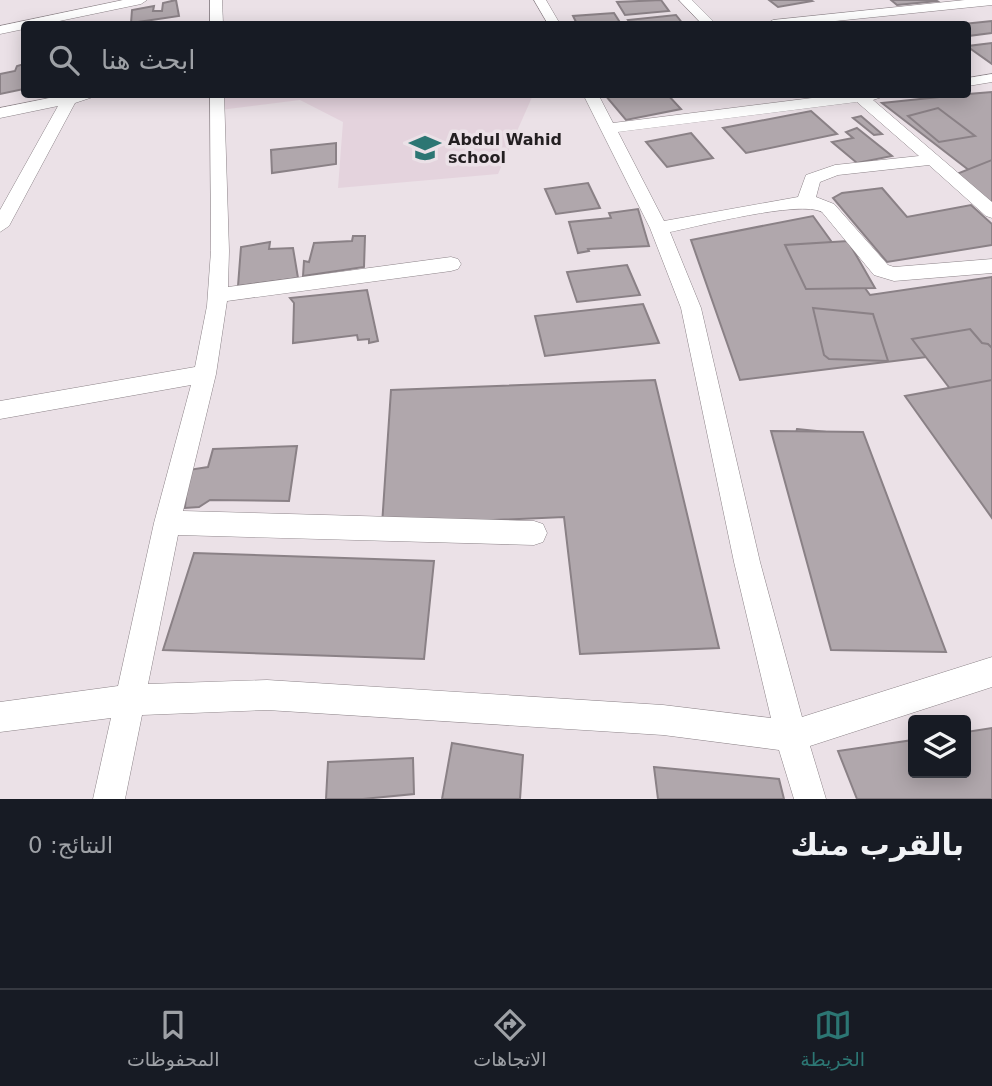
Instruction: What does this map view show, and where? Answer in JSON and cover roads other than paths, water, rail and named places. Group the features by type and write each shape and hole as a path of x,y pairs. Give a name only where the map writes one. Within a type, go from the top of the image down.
{"street":[{"path":"45,21 141,0"},
{"path":"216,0 217,21"},
{"path":"540,0 552,21"},
{"path":"685,0 706,21"},
{"path":"877,0 888,12"},
{"path":"802,21 992,1"},
{"path":"0,30 21,26"},
{"path":"971,82 992,78"},
{"path":"0,113 74,98"},
{"path":"109,799 167,523 205,374 218,295 220,251 217,98"},
{"path":"592,98 659,228 691,308 747,562 791,736 810,799"},
{"path":"606,129 862,98 992,212"},
{"path":"0,226 69,99"},
{"path":"806,202 812,178 835,170 933,160"},
{"path":"659,228 806,202 819,203 828,208 881,270 894,274 992,266"},
{"path":"218,295 451,264"},
{"path":"0,410 205,374"},
{"path":"167,523 534,533"},
{"path":"0,717 129,700 267,695 663,720 791,736 992,673"}],"place":[{"name":"Abdul Wahid school","path":"425,148"}]}
